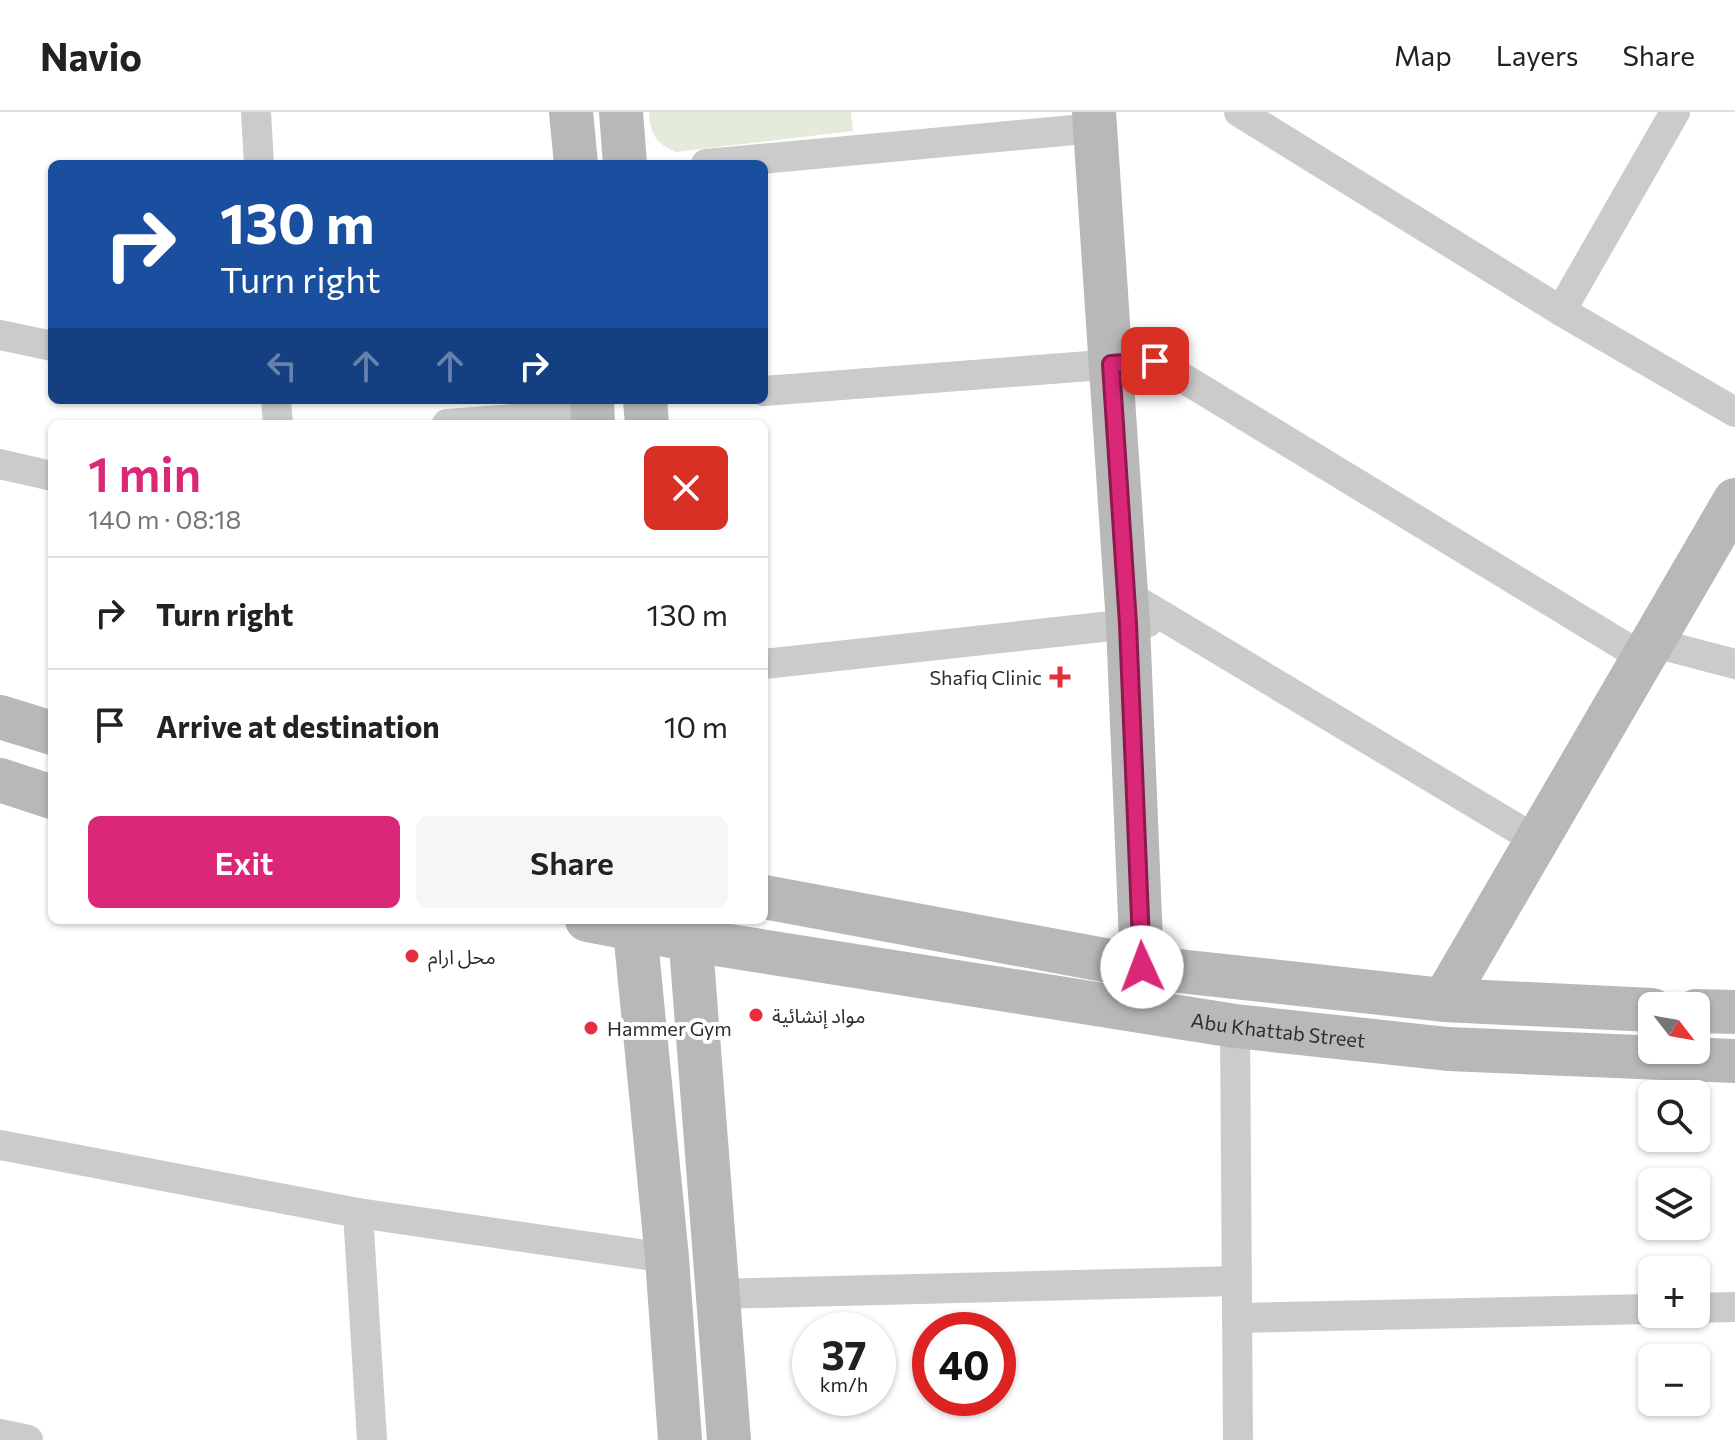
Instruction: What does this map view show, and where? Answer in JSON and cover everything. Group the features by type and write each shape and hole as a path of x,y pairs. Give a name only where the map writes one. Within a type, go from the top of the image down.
{"street":[{"path":"256,112 259,160"},
{"path":"571,112 576,160"},
{"path":"621,112 625,160"},
{"path":"1239,112 1561,311 1735,412"},
{"path":"1561,311 1675,112"},
{"path":"741,160 1095,120 1127,609 1142,967"},
{"path":"0,335 48,345"},
{"path":"768,391 1155,361 1647,650 1735,664"},
{"path":"495,420 592,412"},
{"path":"0,464 48,475"},
{"path":"1444,1000 1735,500"},
{"path":"768,663 1127,609 1171,620 1536,840"},
{"path":"0,717 48,732"},
{"path":"0,780 48,796"},
{"path":"0,794 48,797"},
{"path":"768,898 1142,967 1444,1000 1638,1009"},
{"path":"634,925 667,1258 680,1440"},
{"name":"Abu Khattab Street","path":"634,925 690,930 1235,1026 1448,1049 1735,1061"},
{"path":"690,930 729,1440"},
{"path":"1710,1011 1735,1012"},
{"path":"1235,1026 1238,1440"},
{"path":"0,1145 358,1213 667,1258"},
{"path":"358,1213 372,1440"},
{"path":"717,1294 1237,1281"},
{"path":"1710,1308 1735,1307"},
{"path":"1237,1318 1638,1309"},
{"path":"0,1434 28,1440"}],"green space":[{"path":"649,112 851,112 853,131 676,152 655,137"}],"place":[{"name":"Shafiq Clinic","path":"1060,677"},
{"name":"محل ارام","path":"412,956"},
{"name":"مواد إنشائية","path":"756,1015"},
{"name":"Hammer Gym","path":"591,1028"}],"route":[{"path":"1142,967 1128,624 1111,364 1155,361"}]}
